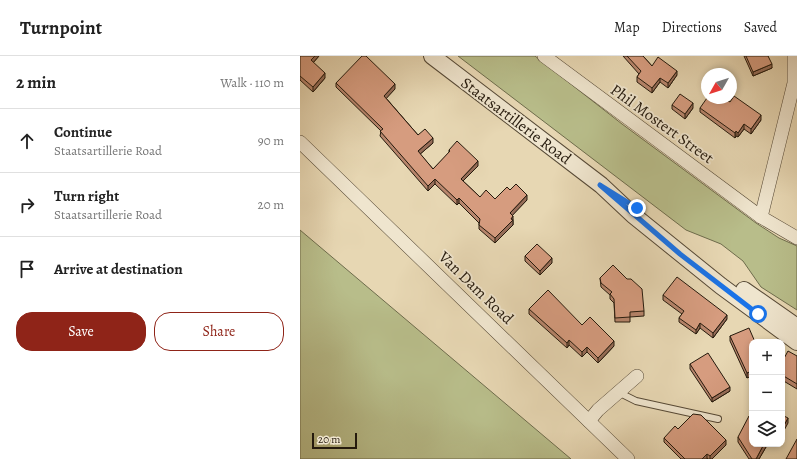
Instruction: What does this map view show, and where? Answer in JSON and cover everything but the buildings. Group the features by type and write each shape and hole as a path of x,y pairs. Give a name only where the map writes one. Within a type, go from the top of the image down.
{"street":[{"name":"Staatsartillerie Road","path":"432,56 600,185 680,254 797,342"},
{"name":"Phil Mostert Street","path":"544,56 761,218 797,238"},
{"path":"761,218 794,83 794,56"},
{"name":"Van Dam Road","path":"300,142 628,459"},
{"name":"Staatsartillerie Road","path":"600,185 637,208 731,280 797,327"},
{"path":"590,421 598,410 637,376"}],"lane":[{"path":"618,392 636,401 718,419"}],"green space":[{"path":"458,56 535,56 622,124 756,223 779,238 797,246 797,310 761,287 743,261 721,244 686,230"},
{"path":"300,230 571,459 300,459"}],"route":[{"path":"637,208 600,185 680,254 758,314"}]}
